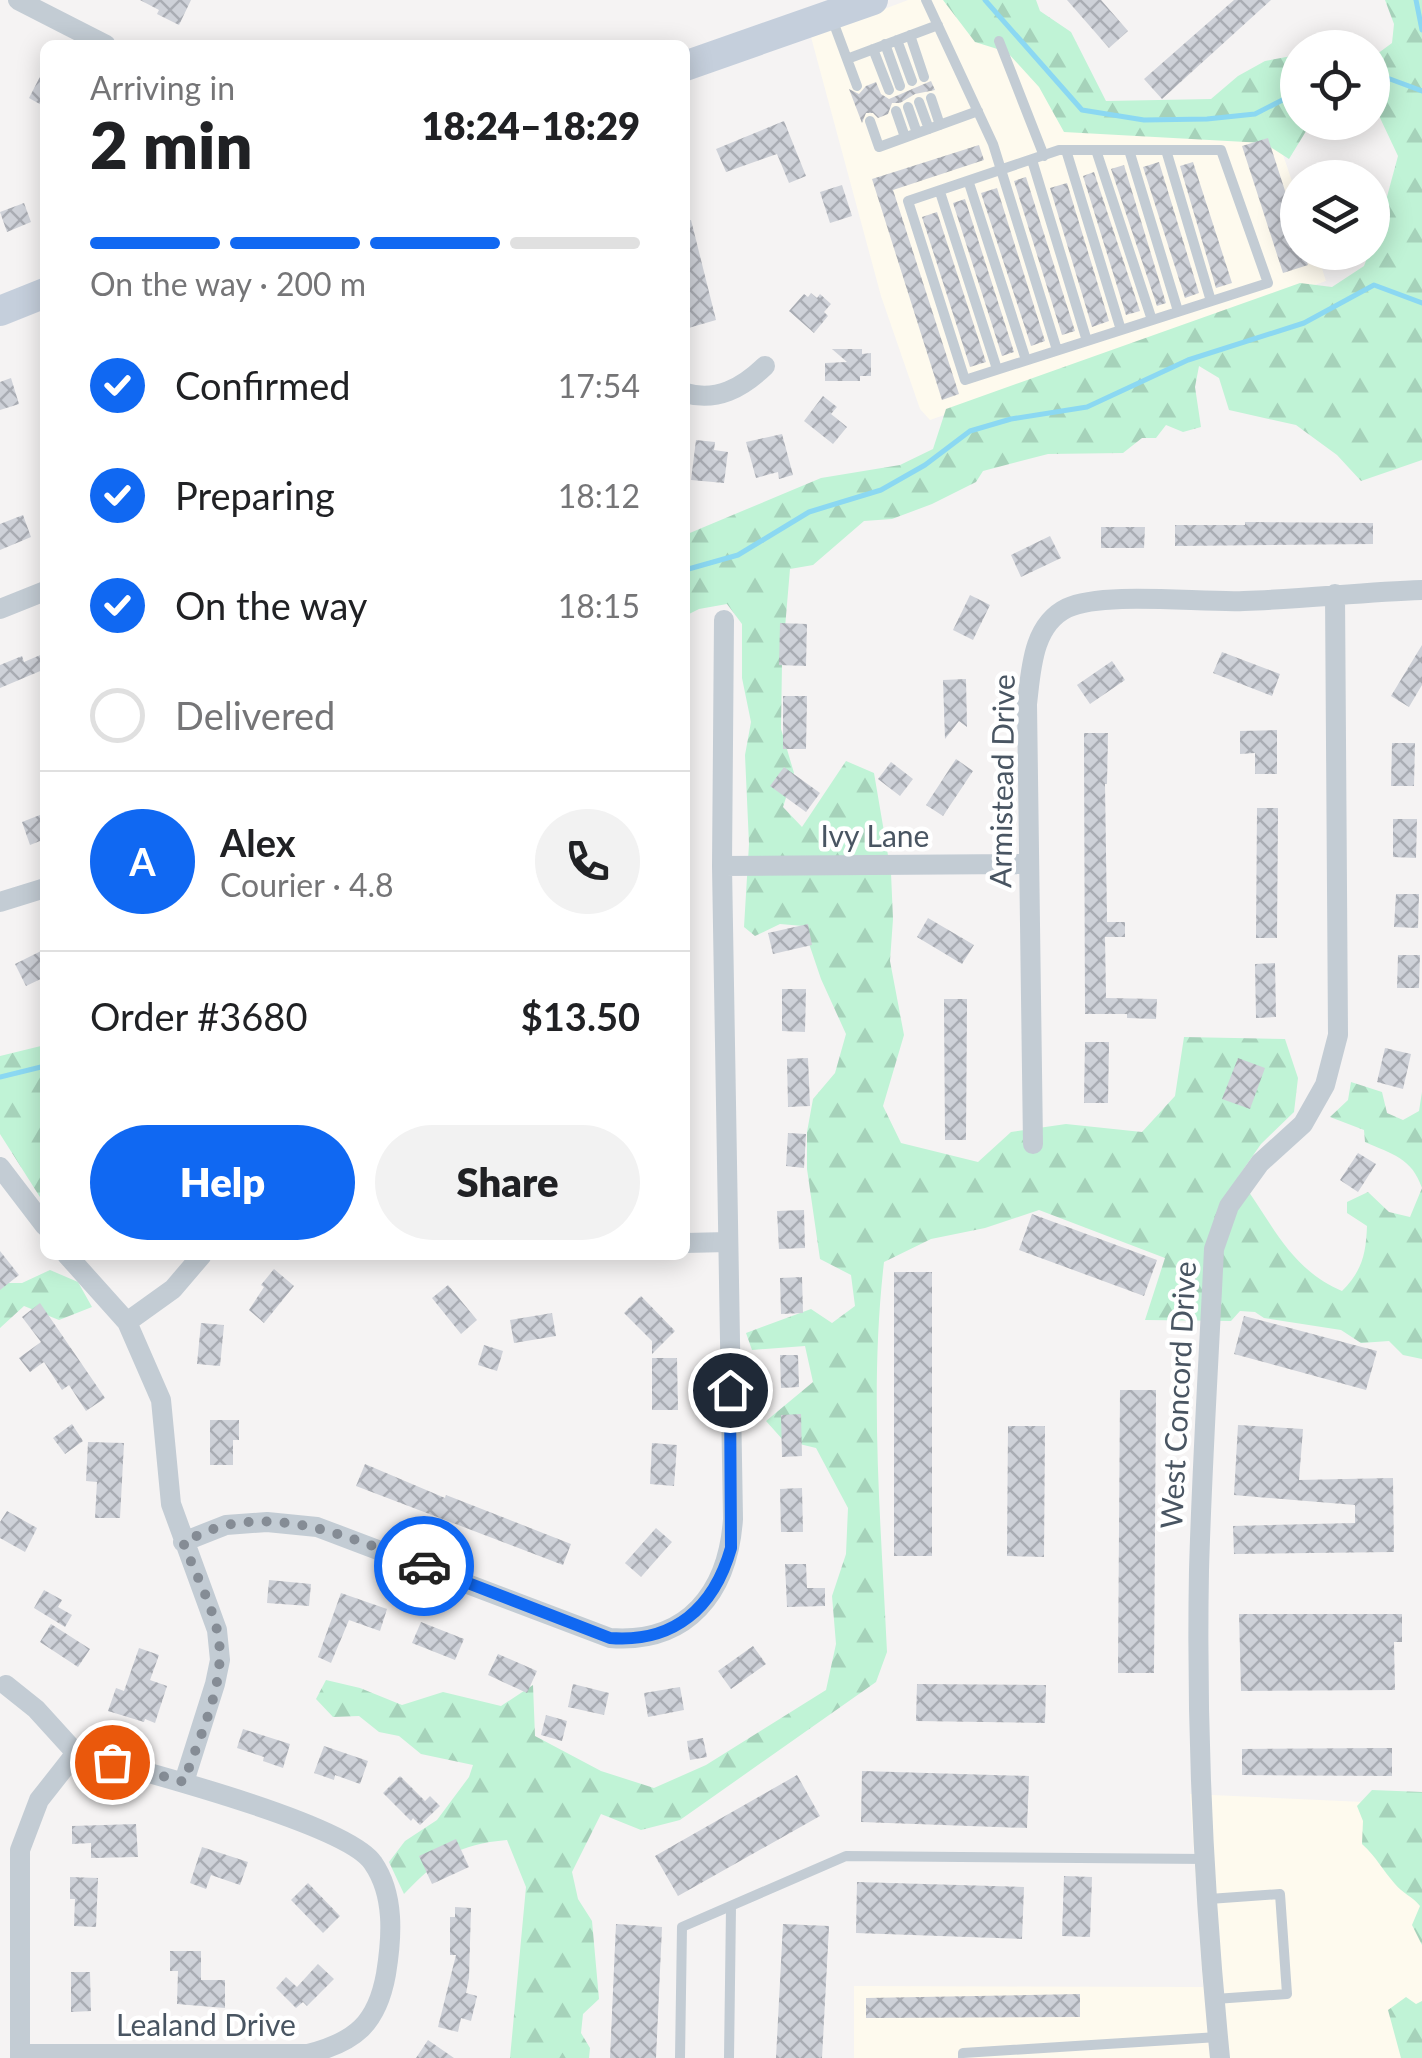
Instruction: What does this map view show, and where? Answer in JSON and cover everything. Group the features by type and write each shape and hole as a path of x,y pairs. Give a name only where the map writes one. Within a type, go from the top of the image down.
{"main road":[{"path":"690,64 873,0"},
{"path":"0,312 40,295"}],"street":[{"path":"18,0 96,40"},
{"path":"690,394 709,398 744,386 765,366"},
{"name":"Armistead Drive","path":"1033,1144 1026,704 1033,653 1048,624 1068,608 1106,601 1244,602 1422,590"},
{"path":"0,610 40,593"},
{"name":"West Concord Drive","path":"1219,2048 1207,1859 1199,1575 1214,1250 1229,1206 1260,1163 1303,1124 1325,1085 1338,1034 1335,594"},
{"path":"183,1542 226,1525 267,1522 317,1527 610,1638 632,1640 662,1632 687,1619 708,1600 724,1572 731,1548 722,866 724,620"},
{"name":"Ivy Lane","path":"722,866 1029,864"},
{"path":"0,902 40,890"},
{"path":"0,1167 40,1219"},
{"path":"690,1243 728,1242"},
{"path":"71,1260 127,1322 161,1400 171,1504 217,1630 220,1660 184,1782"},
{"path":"127,1322 172,1289 198,1260"},
{"path":"6,1686 36,1708 76,1753"},
{"name":"Lealand Drive","path":"76,1753 184,1782 344,1839 372,1859 385,1886 390,1920 389,1955 373,2013 361,2030 340,2046 308,2054 20,2056 20,1850 39,1800 76,1753"}],"lane":[{"path":"926,0 1002,171 1057,350"},
{"path":"831,15 857,86"},
{"path":"847,58 938,25"},
{"path":"910,35 924,77"},
{"path":"1000,40 1038,158 1087,341"},
{"path":"872,49 900,86 891,42"},
{"path":"929,129 932,98"},
{"path":"914,104 929,129"},
{"path":"896,111 905,138"},
{"path":"870,121 879,147 978,111"},
{"path":"1066,150 1121,330"},
{"path":"1066,150 1222,150 1268,283 964,380 908,201 1066,150"},
{"path":"1096,150 1152,320"},
{"path":"1129,150 1178,312"},
{"path":"1166,150 1211,301"},
{"path":"969,183 1026,360"},
{"path":"940,192 997,369"},
{"path":"680,2058 682,1927 846,1856 1207,1859"},
{"path":"1209,1899 1280,1894 1287,1994 1214,1999"},
{"path":"729,2058 731,1907"},
{"path":"963,2058 963,2054 1219,2048"}],"shaded area":[{"path":"908,0 993,0 1099,117 1262,93 1285,160 1280,160 1280,270 1322,270 1326,281 930,420 920,409 881,296 811,37"},
{"path":"1190,1794 1408,1804 1422,1904 1422,2058 854,2058 854,1986 1203,1987"}],"green space":[{"path":"943,0 1036,0 1040,11 1071,32 1106,101 1211,99 1238,76 1265,61 1280,58 1280,140 1301,140 1289,159 1264,143 1064,132 1039,87 1007,52 975,42"},
{"path":"1385,0 1422,0 1422,460 1361,481 1337,455 1296,425 1229,410 1219,378 1199,366 1195,387 1201,427 1183,432 1166,425 1156,438 1142,438 1123,453 1048,454 983,471 976,482 932,504 892,519 864,521 813,565 790,569 781,729 794,773 783,807 802,827 846,761 874,773 891,873 890,961 904,1035 883,1106 901,1143 978,1162 1011,1132 1066,1124 1142,1132 1175,1096 1184,1037 1285,1039 1298,1078 1294,1112 1261,1144 1238,1177 1294,1256 1323,1281 1342,1291 1364,1254 1367,1226 1347,1213 1347,1202 1368,1192 1389,1212 1410,1217 1422,1188 1422,1359 1403,1355 1389,1341 1361,1343 1341,1330 1264,1318 1255,1312 1240,1311 1231,1321 1145,1320 1165,1258 1039,1210 985,1228 931,1239 884,1262 877,1408 887,1652 876,1682 680,1820 641,1830 601,1814 572,1872 578,1899 592,1921 599,1999 583,2014 581,2033 590,2048 589,2058 510,2058 526,1887 507,1840 475,1845 450,1855 404,1894 389,1862 405,1841 437,1820 469,1777 473,1765 421,1754 399,1736 379,1732 359,1716 333,1717 316,1699 326,1680 360,1688 402,1705 443,1692 501,1706 533,1685 535,1736 601,1771 654,1788 706,1765 826,1690 836,1644 832,1596 846,1554 848,1508 816,1448 783,1440 766,1421 813,1382 805,1346 752,1350 746,1333 811,1309 832,1323 855,1306 851,1275 820,1259 807,1169 807,1132 813,1099 835,1073 846,1034 803,926 780,924 755,936 744,927 749,844 745,755 751,722 742,678 742,624 727,604 690,614 690,533 821,478 900,465 933,449 946,409 1300,283 1332,287 1358,270 1390,270 1390,186 1398,156 1390,139 1394,24"},
{"path":"40,1046 40,1197 0,1134 0,1056"},
{"path":"1351,1082 1382,1092 1387,1113 1403,1120 1419,1111 1422,1092 1422,1188 1407,1163 1365,1142 1364,1130 1330,1117 1348,1100"},
{"path":"50,1270 78,1282 92,1307 59,1320 24,1306 0,1328 0,1283 22,1283"},
{"path":"1372,1790 1422,1792 1422,1945 1412,1925 1420,1906 1398,1887 1362,1844 1363,1821 1357,1806"},
{"path":"1406,1997 1416,2004 1422,2001 1422,2058 1401,2058 1388,2010"}],"building":[{"path":"140,0 191,0 179,25"},
{"path":"1067,0 1101,0 1128,31 1109,48"},
{"path":"1234,0 1271,0 1162,99 1144,79"},
{"path":"40,77 40,104 29,98"},
{"path":"931,81 935,90 892,103 888,114 878,118 866,113 862,123 849,89 859,94 876,82 881,94 889,99"},
{"path":"784,121 806,176 789,183 777,154 726,172 716,149"},
{"path":"1268,138 1280,175 1280,264 1242,146"},
{"path":"979,145 984,160 893,190 959,394 942,400 872,179"},
{"path":"1159,162 1199,293 1185,298 1143,167"},
{"path":"1193,162 1232,283 1216,288 1180,166"},
{"path":"1124,165 1166,303 1157,306 1111,169"},
{"path":"1094,172 1140,311 1126,315 1083,176"},
{"path":"1026,177 1075,331 1062,335 1014,181"},
{"path":"1067,183 1109,321 1092,327 1050,188"},
{"path":"842,185 852,216 830,223 820,192"},
{"path":"997,188 1045,341 1031,346 981,193"},
{"path":"965,199 1014,352 1002,356 953,203"},
{"path":"24,203 31,222 7,232 0,212"},
{"path":"937,212 986,362 970,367 922,217"},
{"path":"690,220 716,320 690,328"},
{"path":"811,293 817,298 820,294 831,304 824,312 828,316 814,333 789,311 804,294 808,297"},
{"path":"832,349 862,349 862,354 871,353 871,376 860,376 860,381 825,381 825,363 847,362"},
{"path":"11,378 19,404 0,410 0,382"},
{"path":"823,396 837,407 831,414 847,427 833,444 804,421"},
{"path":"782,434 793,475 779,479 778,472 756,478 746,442"},
{"path":"696,440 715,442 714,450 728,452 724,483 691,480"},
{"path":"23,515 31,537 0,550 0,524"},
{"path":"1373,523 1373,544 1175,546 1175,525"},
{"path":"1101,527 1145,527 1144,548 1101,548"},
{"path":"1050,536 1061,558 1021,577 1011,555"},
{"path":"970,595 990,605 973,640 953,630"},
{"path":"780,623 807,624 806,666 779,665"},
{"path":"1422,645 1422,685 1409,707 1391,696"},
{"path":"1222,652 1280,674 1272,696 1213,673"},
{"path":"40,655 40,671 0,688 0,665 22,656 24,662"},
{"path":"1112,661 1125,680 1090,704 1077,685"},
{"path":"966,679 967,727 959,721 945,739 943,680"},
{"path":"783,696 807,696 806,749 783,749"},
{"path":"1277,730 1277,774 1255,774 1255,753 1240,754 1240,731"},
{"path":"1084,733 1108,733 1107,922 1125,922 1125,937 1105,937 1106,998 1157,999 1156,1019 1085,1014"},
{"path":"1392,743 1415,743 1414,786 1391,786"},
{"path":"956,759 973,771 943,816 926,805"},
{"path":"891,762 913,779 900,796 878,779"},
{"path":"784,767 820,793 806,812 770,786"},
{"path":"1257,808 1278,808 1277,938 1256,938"},
{"path":"40,815 40,841 30,845 22,822"},
{"path":"1393,819 1417,819 1416,858 1393,857"},
{"path":"1396,894 1419,894 1418,928 1394,927"},
{"path":"928,918 974,945 962,964 917,937"},
{"path":"808,924 812,945 773,954 768,933"},
{"path":"40,952 40,979 26,986 15,964"},
{"path":"1398,955 1420,955 1419,988 1397,988"},
{"path":"1275,963 1276,1017 1256,1018 1255,964"},
{"path":"782,989 806,989 805,1032 782,1031"},
{"path":"944,999 967,999 966,1140 945,1140"},
{"path":"1085,1042 1109,1042 1108,1103 1084,1103"},
{"path":"1385,1048 1411,1054 1403,1089 1377,1082"},
{"path":"808,1058 810,1106 788,1107 787,1059"},
{"path":"1238,1058 1265,1068 1250,1109 1222,1099"},
{"path":"788,1133 806,1134 804,1168 786,1166"},
{"path":"1358,1153 1376,1164 1358,1192 1340,1180"},
{"path":"804,1210 805,1248 779,1249 777,1211"},
{"path":"1032,1214 1157,1260 1144,1296 1019,1250"},
{"path":"0,1251 19,1275 0,1290"},
{"path":"274,1269 294,1286 264,1323 249,1310"},
{"path":"894,1272 932,1272 932,1556 894,1556"},
{"path":"802,1277 803,1313 781,1314 780,1278"},
{"path":"448,1285 477,1320 461,1334 432,1298"},
{"path":"641,1296 675,1331 652,1354 652,1341 624,1313"},
{"path":"40,1303 105,1398 86,1411 69,1385 62,1390 44,1362 30,1372 19,1358 41,1342 22,1317"},
{"path":"552,1313 556,1336 514,1343 510,1320"},
{"path":"1244,1316 1377,1351 1366,1390 1234,1354"},
{"path":"201,1323 224,1325 220,1366 197,1364"},
{"path":"484,1345 503,1351 497,1371 478,1365"},
{"path":"780,1355 798,1355 799,1387 781,1388"},
{"path":"652,1358 677,1358 678,1410 652,1410"},
{"path":"1120,1390 1156,1390 1154,1673 1118,1673"},
{"path":"801,1414 802,1456 782,1457 781,1415"},
{"path":"210,1420 239,1420 239,1440 233,1440 233,1465 210,1465"},
{"path":"72,1424 83,1441 65,1454 53,1438"},
{"path":"1238,1425 1303,1429 1299,1480 1393,1478 1394,1552 1234,1554 1233,1526 1355,1523 1355,1505 1234,1495"},
{"path":"1008,1426 1045,1426 1044,1557 1007,1556"},
{"path":"88,1442 124,1443 120,1518 95,1518 97,1482 86,1481"},
{"path":"652,1443 677,1445 674,1486 650,1484"},
{"path":"365,1464 571,1544 563,1565 356,1486"},
{"path":"802,1488 803,1532 781,1532 780,1489"},
{"path":"7,1511 37,1528 25,1552 0,1538 0,1522"},
{"path":"656,1528 672,1542 641,1577 625,1563"},
{"path":"785,1564 806,1564 807,1588 825,1588 825,1606 787,1607"},
{"path":"269,1580 311,1584 309,1606 267,1603"},
{"path":"44,1590 62,1600 58,1607 72,1615 65,1627 34,1608"},
{"path":"341,1593 387,1609 380,1631 349,1620 331,1663 318,1657"},
{"path":"1239,1614 1402,1614 1402,1642 1394,1642 1395,1690 1241,1691"},
{"path":"421,1622 464,1639 455,1660 412,1643"},
{"path":"51,1624 90,1649 78,1667 40,1642"},
{"path":"753,1646 766,1664 731,1689 718,1671"},
{"path":"139,1648 159,1655 150,1680 167,1686 155,1723 108,1711 116,1688 124,1691"},
{"path":"498,1654 537,1671 527,1693 488,1675"},
{"path":"573,1684 609,1693 604,1715 568,1707"},
{"path":"917,1684 1046,1685 1045,1723 916,1721"},
{"path":"680,1687 684,1710 648,1717 644,1693"},
{"path":"546,1715 567,1721 562,1741 541,1735"},
{"path":"243,1729 290,1744 283,1768 237,1748"},
{"path":"703,1738 707,1757 690,1760 687,1741"},
{"path":"324,1746 368,1761 360,1784 314,1773"},
{"path":"1392,1748 1392,1776 1242,1775 1242,1749"},
{"path":"862,1771 1029,1776 1027,1828 861,1822"},
{"path":"797,1775 820,1816 678,1896 655,1856"},
{"path":"400,1776 425,1801 430,1796 440,1806 420,1825 383,1793"},
{"path":"136,1824 138,1857 91,1858 91,1843 72,1844 72,1826"},
{"path":"456,1839 469,1867 432,1884 419,1856"},
{"path":"202,1847 248,1862 240,1885 211,1875 206,1889 190,1883"},
{"path":"1064,1876 1092,1877 1090,1937 1062,1936"},
{"path":"70,1877 98,1878 96,1927 74,1926 75,1899 70,1899"},
{"path":"857,1882 1024,1887 1022,1939 856,1933"},
{"path":"308,1883 340,1916 323,1933 291,1900"},
{"path":"455,1907 471,1908 466,1993 477,1996 471,2021 461,2018 458,2032 438,2027 456,1955 450,1955 450,1917 455,1917"},
{"path":"616,1924 662,1927 656,2058 610,2058"},
{"path":"783,1924 829,1926 822,2058 776,2058"},
{"path":"170,1951 201,1951 201,1980 225,1980 225,2008 177,2004 178,1971 170,1971"},
{"path":"318,1964 334,1979 307,2006 303,2002 296,2008 276,1988 286,1977 297,1987"},
{"path":"71,1972 90,1972 91,2011 71,2012"},
{"path":"1080,1994 1080,2017 866,2018 866,1998"},
{"path":"428,2040 454,2058 416,2058"}],"waterway":[{"path":"985,0 1082,110 1144,120 1207,119 1255,114 1280,101"},
{"path":"1416,0 1422,30"},
{"path":"1390,79 1422,91"},
{"path":"690,569 738,555 809,512 881,490 925,465 970,431 1011,419 1087,407 1188,360 1304,323 1374,285 1422,303"},
{"path":"0,1077 40,1067"}],"way so far":[{"path":"112,1762 184,1782 220,1660 217,1630 183,1542 226,1525 267,1522 317,1527 424,1566"}],"route":[{"path":"424,1566 610,1638 632,1640 662,1632 687,1619 708,1600 724,1572 731,1548 730,1390"}]}
